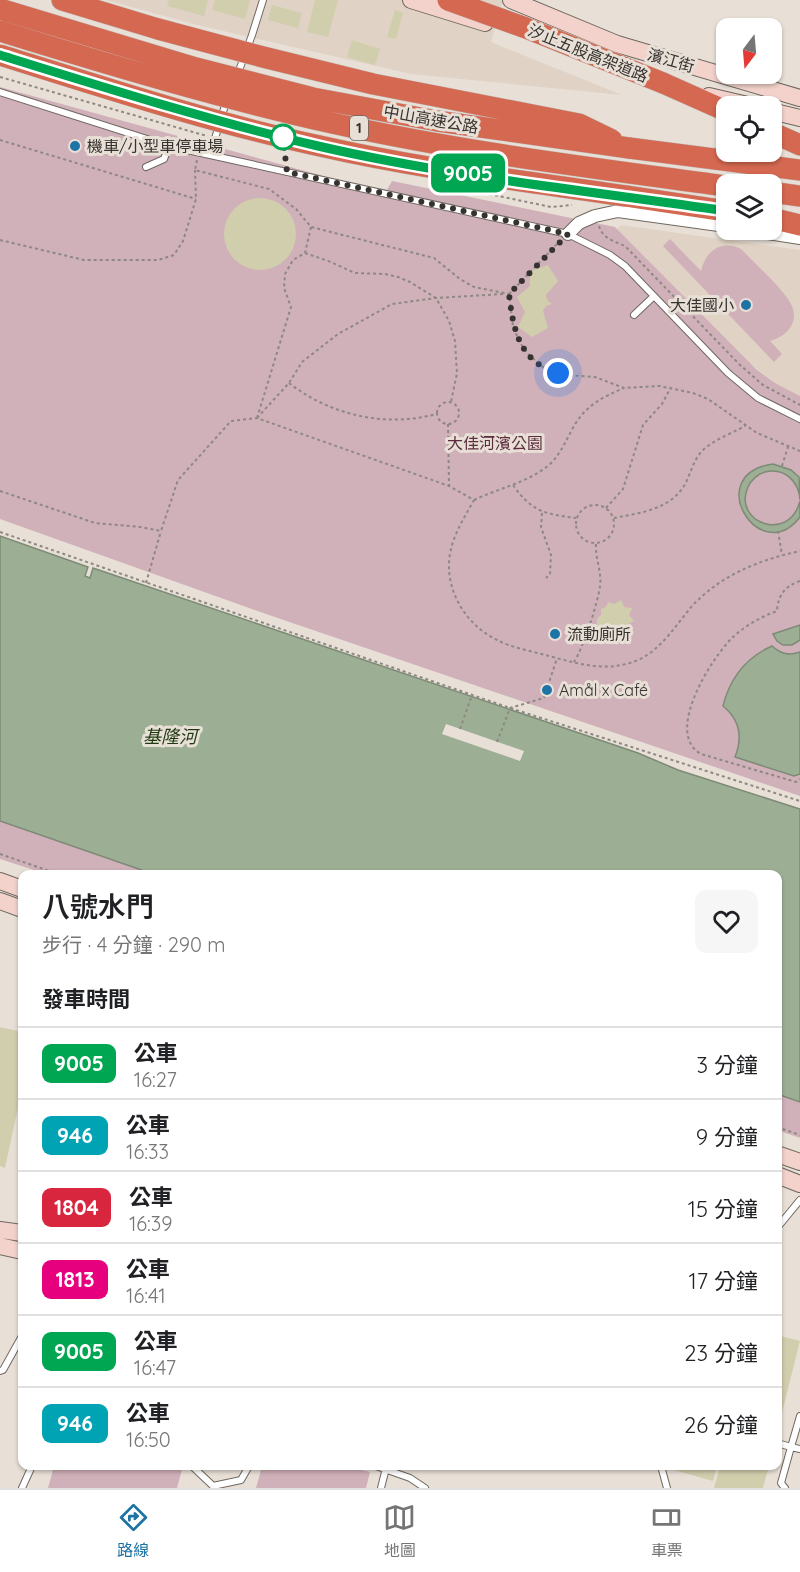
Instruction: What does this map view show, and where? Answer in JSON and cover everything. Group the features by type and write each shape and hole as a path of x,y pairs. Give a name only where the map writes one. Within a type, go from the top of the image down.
{"highway":[{"path":"62,0 158,29 373,84 579,124 629,148"},
{"name":"汐止五股高架道路","path":"448,0 526,28 716,107"},
{"name":"中山高速公路","path":"0,9 196,68 313,98 437,121 800,170"},
{"name":"中山高速公路","path":"0,31 210,94 333,123 444,145 716,185"},
{"name":"1","path":"0,56 205,118 320,146 439,169 716,210"},
{"path":"782,137 800,145"},
{"path":"782,194 800,196"},
{"path":"782,221 800,225"}],"main road":[{"name":"濱江街","path":"411,0 716,97"},
{"name":"濱江街","path":"511,0 617,44 800,98"},
{"path":"782,114 800,118"},
{"path":"0,881 18,888"},
{"path":"0,901 18,908"},
{"path":"782,1156 800,1162"},
{"path":"782,1177 800,1184"},
{"path":"0,1230 18,1232"},
{"path":"0,1246 18,1250"}],"street":[{"path":"568,234 579,223 595,216 618,211 716,225"},
{"path":"782,235 800,238"}],"lane":[{"path":"210,155 221,116 263,0"},
{"path":"506,30 511,0"},
{"path":"0,92 169,146 568,234 610,255 625,266 728,373 758,398 800,419"},
{"path":"146,167 164,159 169,146"},
{"path":"634,315 654,296"},
{"path":"782,1222 800,1200"},
{"path":"0,1371 3,1370 18,1343"},
{"path":"784,1488 781,1483 800,1416"},
{"path":"782,1444 800,1449"},
{"path":"22,1488 30,1470"},
{"path":"196,1470 212,1487 241,1480 247,1470"},
{"path":"381,1488 386,1470"},
{"path":"391,1470 410,1478 425,1488"},
{"path":"662,1470 667,1488"}],"path":[{"path":"0,240 84,260 158,260 174,255 183,241 196,199 195,170 207,136"},
{"path":"0,140 196,199"},
{"path":"195,170 269,189 296,209 311,227 434,258 474,287 509,294"},
{"path":"305,254 311,227"},
{"path":"257,418 289,383 302,362 338,334 393,304 436,298 509,294 568,234"},
{"path":"257,418 291,307 284,288 285,274 293,260 305,254 355,273 398,277 436,298 455,340 457,373 451,402"},
{"path":"509,294 513,326 519,341 537,363 551,371 566,375 595,377 624,388 671,387 708,399 745,426 800,451"},
{"path":"289,383 322,404 366,418 407,420 436,414"},
{"path":"606,508 623,489 645,421 662,404 671,387"},
{"path":"624,388 592,404 574,426 561,451 551,463 535,475 474,500 460,525 450,550 450,573 454,594 466,616 480,630 498,641 557,658 605,667 617,666 640,659 664,640 694,604 731,575 756,562 800,551"},
{"path":"451,402 456,405 459,414 454,422 448,424 439,420 436,414 441,404 451,402"},
{"path":"146,583 178,480 231,421 257,418 449,486 474,500"},
{"path":"448,424 449,486"},
{"path":"614,518 646,511 671,500 684,486 693,464 704,449 745,426"},
{"path":"782,466 788,447"},
{"path":"513,484 530,506 542,512 576,518"},
{"path":"0,491 95,523 140,526 161,531"},
{"path":"601,506 606,508 614,518 614,530 607,540 596,544 580,536 575,524 576,518 583,508 601,506"},
{"path":"542,512 541,527 548,543 552,562 550,574 546,578"},
{"path":"778,531 782,555"},
{"path":"0,532 510,708 800,801"},
{"path":"574,662 581,651 600,586 596,544"},
{"path":"800,581 782,592 777,611 745,627 719,653 706,672 695,695 687,728 693,747 701,754 796,782 800,779"},
{"path":"510,708 544,698 557,658"},
{"path":"460,729 472,694"},
{"path":"497,742 510,708"},
{"path":"0,854 46,870"},
{"path":"782,1129 800,1135"}],"shaded area":[{"path":"106,0 503,0 491,42 622,95 411,74 197,25"},
{"name":"大佳國小","path":"621,225 800,250 800,396 775,383 746,360 617,229"}],"green space":[{"name":"大佳河濱公園","path":"0,87 345,182 387,190 392,181 615,227 756,369 775,383 800,396 800,796 266,614 0,519"},
{"path":"670,239 701,271 706,258 715,249 734,246 741,249 783,292 792,306 794,318 786,333 770,341 782,354 774,362 663,246"},
{"path":"0,811 170,870 34,870 0,859"},
{"path":"782,1085 800,1091 800,1138 782,1132"},
{"path":"53,1470 182,1470 177,1488 48,1488"},
{"path":"261,1470 361,1470 370,1472 366,1488 256,1488"}],"water":[{"path":"773,464 791,470 799,477 800,500 797,487 790,477 779,472 765,472 755,478 748,487 745,499 748,510 755,518 774,525 785,522 794,514 800,501 800,517 784,530 769,532 755,526 744,514 739,499 741,484 752,471"},
{"name":"基隆河","path":"0,536 88,567 85,576 90,578 93,568 638,753 678,770 800,809 800,1102 782,1096 782,870 141,870 0,821"},
{"path":"800,625 800,640 792,645 783,645 773,634"},
{"path":"772,646 785,654 800,652 800,774 794,776 735,757 739,743 738,729 733,717 723,706 730,686 740,670 754,656"}],"pier":[{"path":"446,724 524,751 520,761 442,734"}],"building":[{"path":"169,0 208,0 204,16 167,6"},
{"path":"215,0 250,0 245,19 212,10"},
{"path":"315,0 338,0 328,37 307,32"},
{"path":"272,5 302,13 298,28 268,20"},
{"path":"395,10 403,13 396,39 387,37"},
{"path":"352,40 380,49 375,65 347,57"},
{"path":"260,198 280,204 290,214 296,234 290,254 280,264 260,270 240,264 230,254 224,234 230,214 240,204"},
{"path":"548,265 558,281 546,295 552,304 546,306 543,311 548,328 532,337 518,327 525,312 517,297 530,286 530,271"},
{"path":"621,600 624,607 632,608 629,615 634,621 628,624 627,632 621,632 617,636 612,633 607,635 597,630 597,619 601,615 601,609 606,607 608,602 614,604"},
{"path":"0,1027 18,1031 18,1108 5,1168 0,1166"},
{"path":"782,1336 800,1341 782,1413"},
{"path":"674,1470 716,1470 713,1481"},
{"path":"719,1470 768,1470 763,1488 714,1488"}],"bus line":[{"name":"9005","path":"0,55 205,118 320,146 439,169 716,210"}],"place":[{"name":"機車/小型車停車場","path":"75,146"},
{"name":"大佳國小","path":"746,305"},
{"name":"流動廁所","path":"555,634"},
{"name":"Amål x Café","path":"547,690"}],"route":[{"path":"283,137 287,172 568,234 509,294 513,326 519,341 537,363 558,373"}]}
